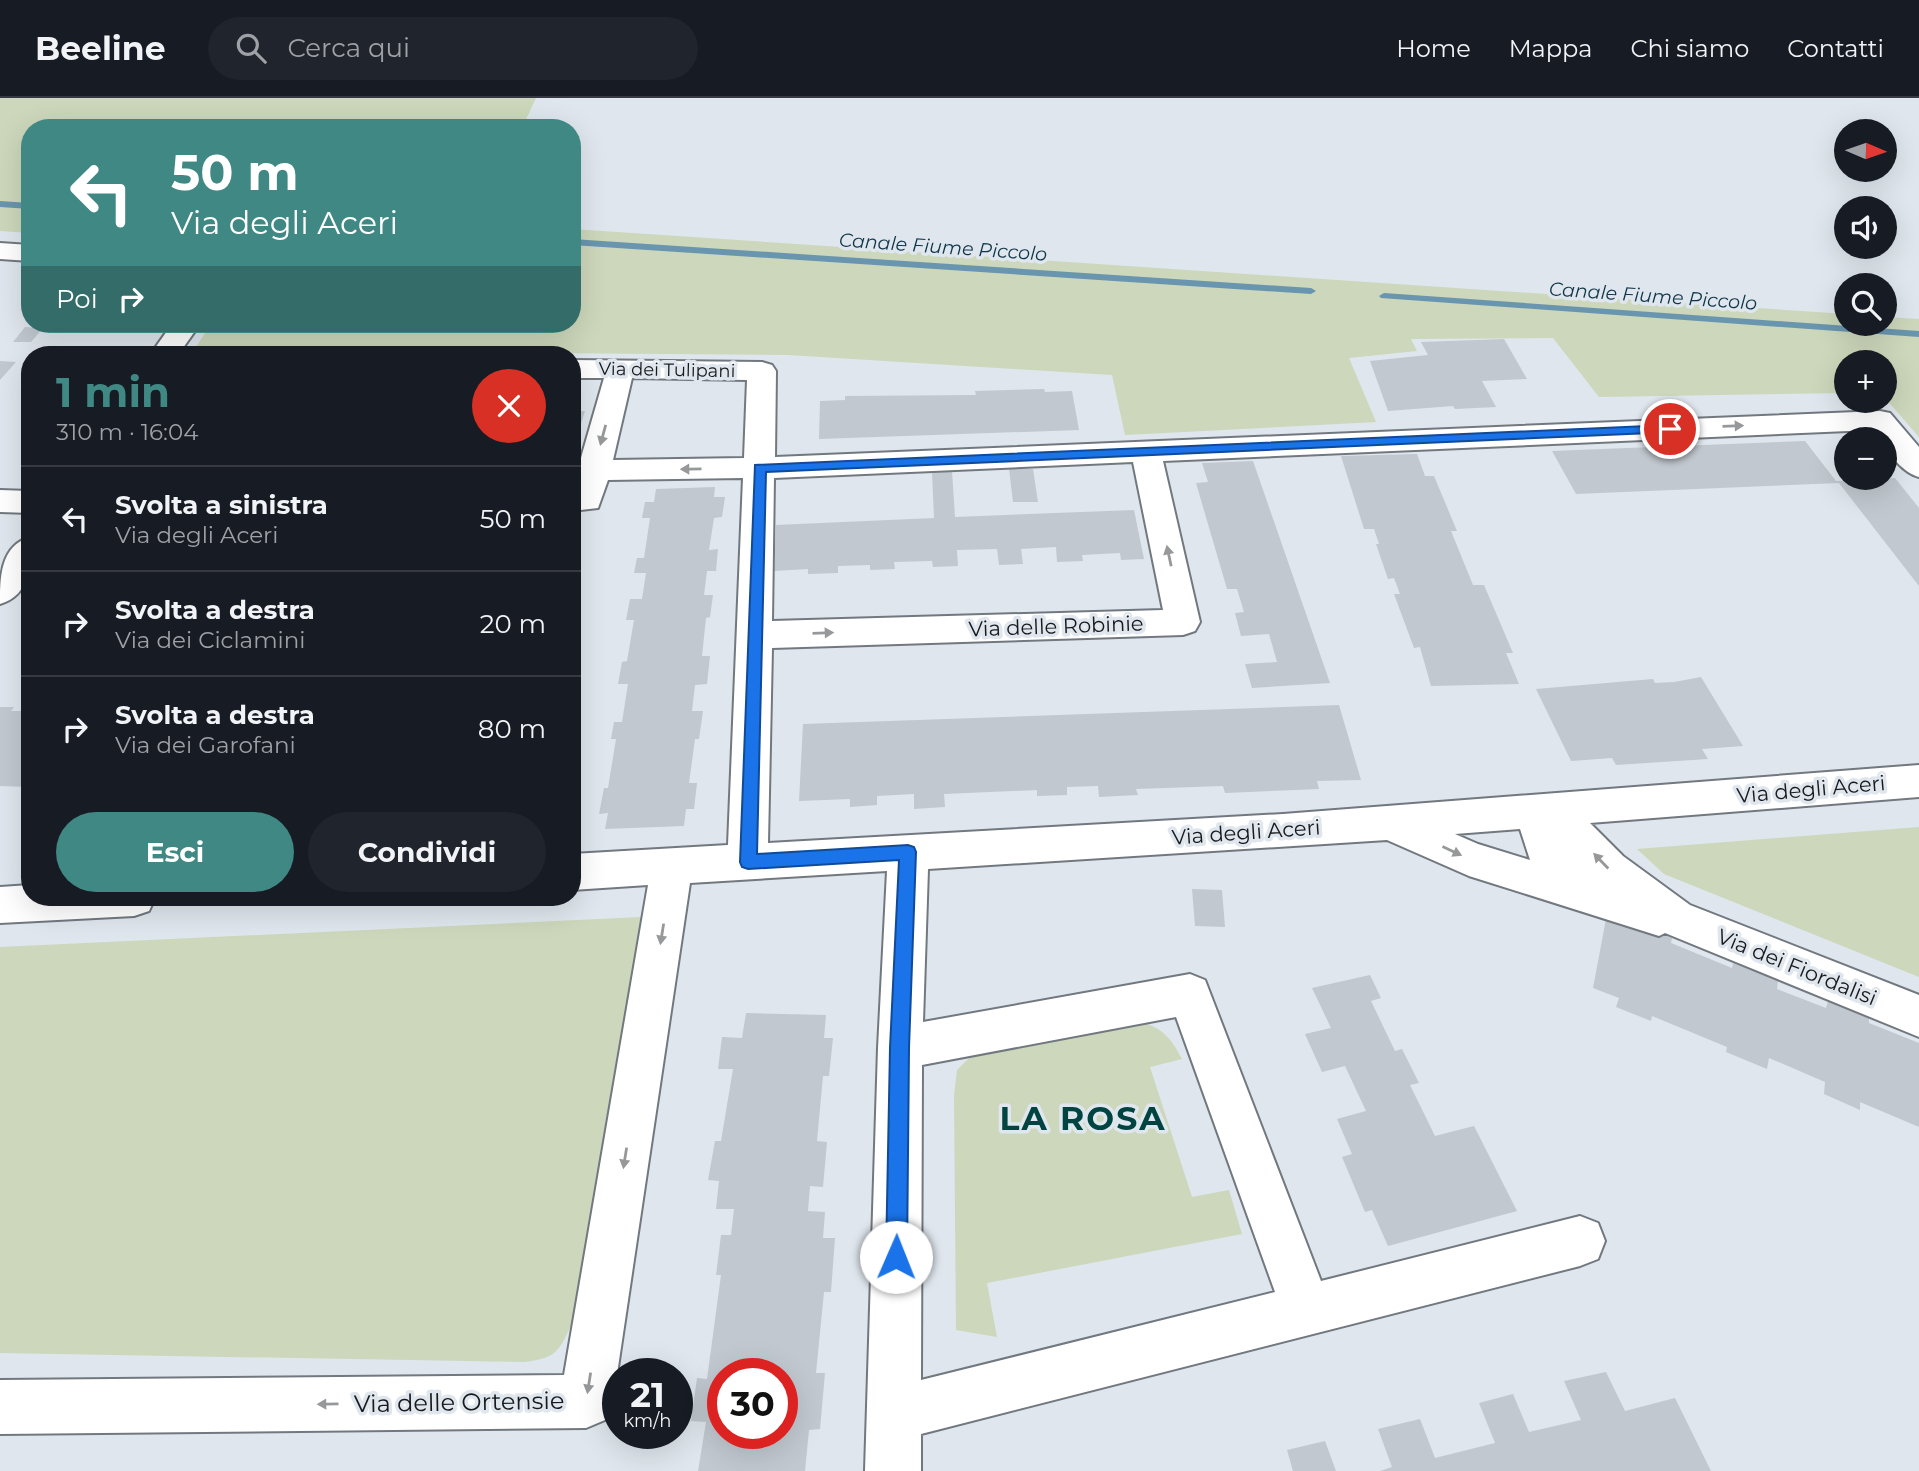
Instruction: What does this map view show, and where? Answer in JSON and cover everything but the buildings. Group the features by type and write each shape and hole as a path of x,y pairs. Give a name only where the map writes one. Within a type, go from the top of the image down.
{"street":[{"path":"0,251 21,252"},
{"name":"Via dei Tulipani","path":"581,369 762,371 760,468"},
{"path":"620,370 584,490 760,468 1880,420 1919,467"},
{"name":"Via delle Robinie","path":"755,635 1183,622 1146,452"},
{"path":"748,862 760,468"},
{"path":"0,501 21,502"},
{"path":"0,592 21,562"},
{"name":"Via degli Aceri","path":"581,871 1390,822 1919,780"},
{"name":"Via dei Fiordalisi","path":"1542,810 1547,853 1594,898"},
{"name":"Via dei Fiordalisi","path":"1542,810 1609,869 1675,918 1919,1016"},
{"name":"Via dei Fiordalisi","path":"1390,822 1469,859 1653,917 1675,918"},
{"path":"893,1471 900,1048 908,852"},
{"name":"Via delle Ortensie","path":"0,1407 586,1401 672,866"},
{"path":"0,905 21,904"},
{"path":"900,1048 1190,994 1307,1310"},
{"path":"894,1413 1580,1241"}],"green space":[{"path":"0,98 536,98 526,119 21,119 21,232 0,231"},
{"path":"581,230 1834,313 1834,336 1897,336 1897,318 1919,319 1919,437 1897,412 1897,350 1834,350 1834,393 1599,397 1553,338 1411,339 1417,351 1349,358 1376,422 1125,435 1112,375 788,355 581,353 581,346 197,346 205,333 581,333"},
{"path":"1919,827 1919,977 1664,874 1637,849"},
{"path":"642,917 573,1321 560,1346 551,1355 524,1362 0,1353 0,947"},
{"path":"1147,1024 1168,1038 1182,1059 1150,1067 1192,1197 1229,1190 1242,1234 987,1283 997,1337 956,1330 954,1096 957,1070 970,1057"}],"waterway":[{"name":"Canale Fiume Piccolo","path":"0,204 21,205"},
{"name":"Canale Fiume Piccolo","path":"581,243 1311,291"},
{"name":"Canale Fiume Piccolo","path":"1384,296 1919,334"}],"district":[{"name":"LA ROSA","path":"1083,1118"}],"route":[{"path":"896,1257 900,1048 908,852 748,862 760,468 1670,429"}]}
